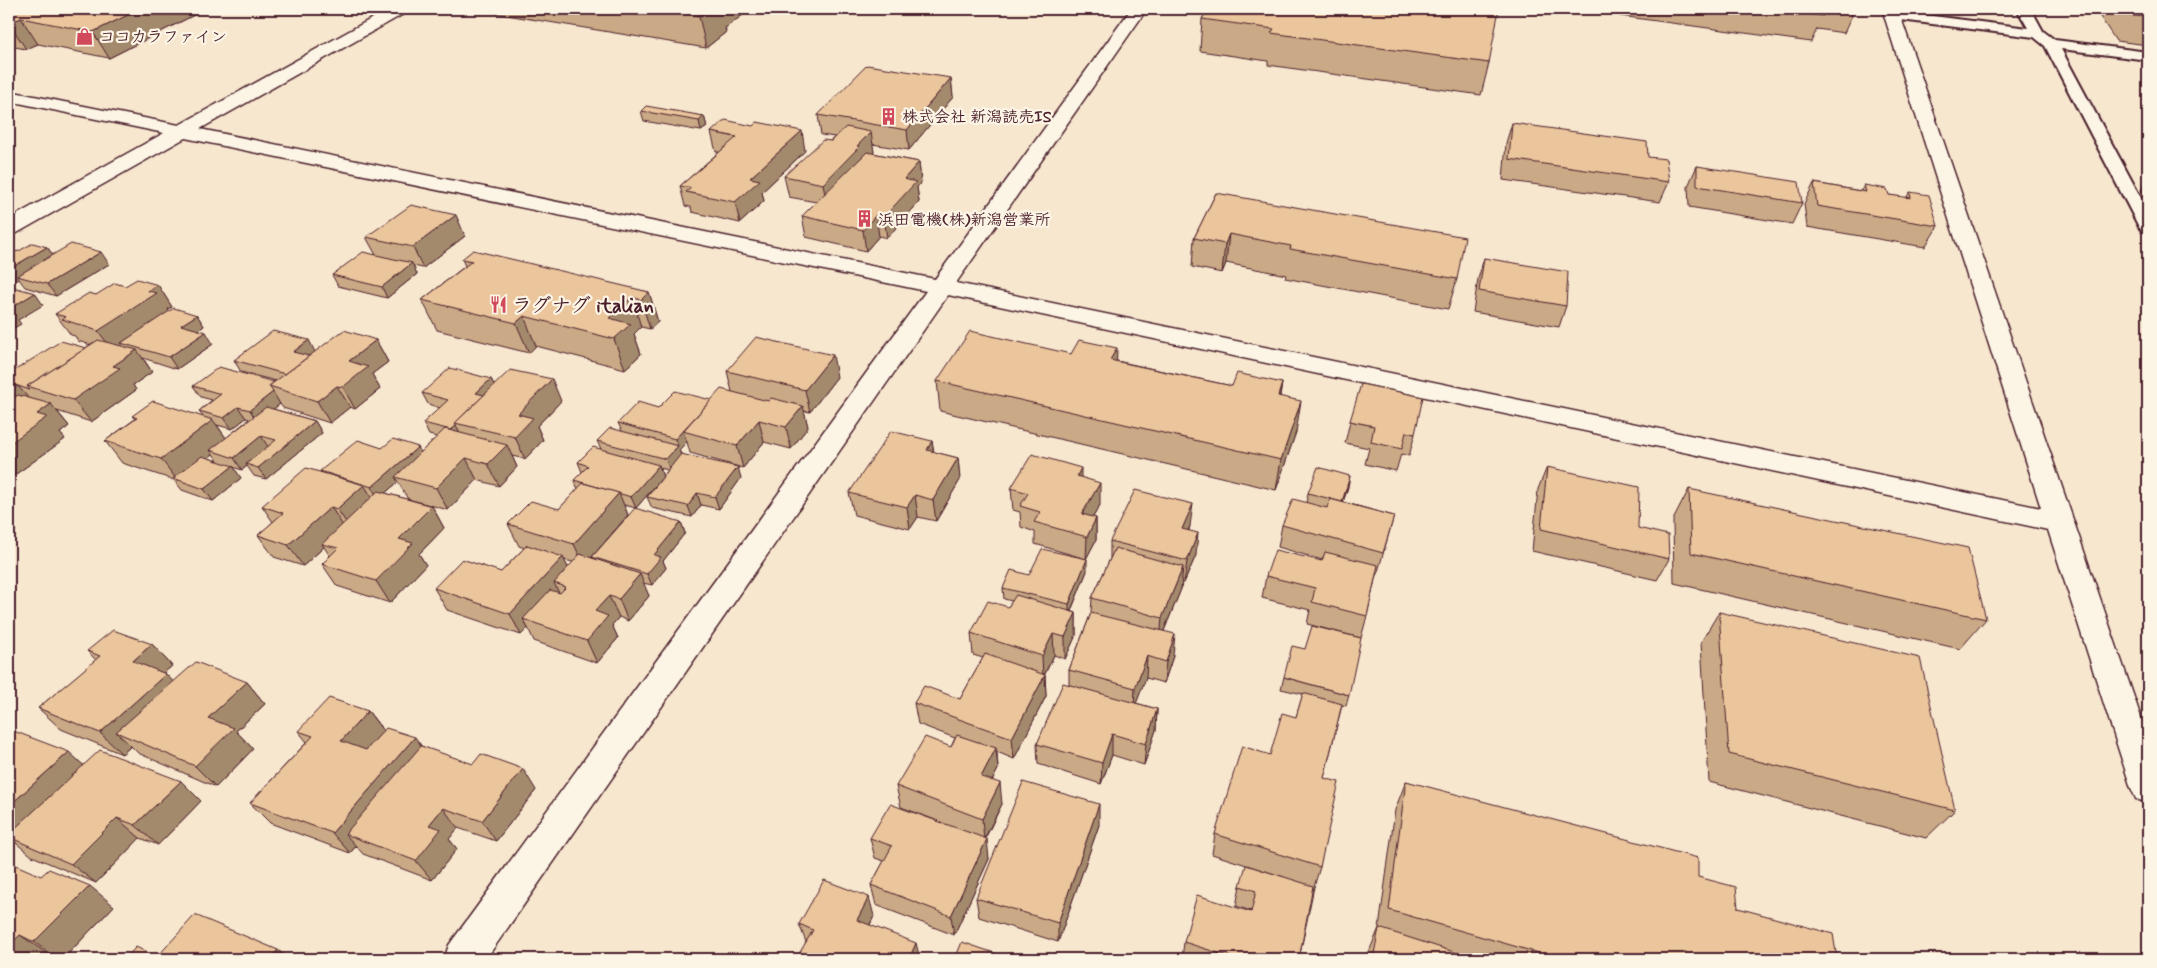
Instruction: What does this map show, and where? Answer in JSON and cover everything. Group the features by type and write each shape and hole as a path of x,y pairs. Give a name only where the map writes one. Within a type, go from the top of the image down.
{"street":[{"path":"9,228 400,9"},
{"path":"463,959 1139,9"},
{"path":"1892,12 2148,788"},
{"path":"9,96 942,287 2059,522"}],"lane":[{"path":"2024,9 2038,33 2051,44 2148,227"},
{"path":"1892,12 2038,33"},
{"path":"2051,44 2148,56"}],"building":[{"path":"9,9 140,9 93,32 21,18 9,23"},
{"path":"650,9 709,9 699,16"},
{"path":"1208,9 1499,9 1489,63 1271,33 1274,29 1202,19"},
{"path":"1769,9 1821,9 1823,16"},
{"path":"2128,9 2148,9 2148,17 2133,16"},
{"path":"867,65 951,78 907,130 818,115"},
{"path":"646,106 704,116 699,121 641,111"},
{"path":"725,120 753,126 757,122 802,131 750,178 760,180 735,202 686,192 691,188 680,186 737,137 711,132"},
{"path":"1512,123 1647,142 1648,157 1666,159 1669,182 1509,159"},
{"path":"846,127 871,132 823,184 784,176 823,140 831,141"},
{"path":"867,152 919,162 904,179 916,182 884,217 876,215 863,230 802,216"},
{"path":"1697,166 1799,182 1802,203 1697,186"},
{"path":"1814,183 1866,192 1864,185 1887,189 1889,195 1911,198 1910,192 1929,195 1938,226 1817,206"},
{"path":"1216,193 1465,237 1457,279 1290,249 1291,246 1229,234 1225,244 1194,238"},
{"path":"411,205 456,215 413,247 366,237"},
{"path":"33,243 47,247 9,269 9,253 19,251"},
{"path":"71,244 101,252 47,284 17,276"},
{"path":"473,250 649,292 641,300 632,297 609,318 631,324 614,339 524,316 516,323 422,300 472,261 462,259"},
{"path":"363,252 412,263 382,287 332,275"},
{"path":"1484,258 1568,272 1566,306 1479,291"},
{"path":"137,279 158,285 148,291 157,293 98,331 62,319 66,317 55,314 89,293 96,295 115,283 125,286"},
{"path":"9,286 35,293 9,309"},
{"path":"174,308 197,315 181,325 206,332 169,357 121,343"},
{"path":"344,330 376,340 349,361 368,367 343,387 337,386 317,401 269,386"},
{"path":"273,331 309,340 293,352 309,356 285,374 234,360"},
{"path":"970,331 1071,354 1079,340 1117,348 1110,360 1232,386 1237,373 1282,383 1278,396 1301,401 1281,460 937,381"},
{"path":"756,337 833,355 805,390 727,371"},
{"path":"98,340 137,350 113,366 120,368 73,400 27,386"},
{"path":"61,341 86,348 27,386 30,390 9,383 9,374"},
{"path":"219,367 274,382 269,386 273,392 250,410 238,407 224,418 199,411 221,394 193,386"},
{"path":"450,368 491,379 476,393 484,395 455,423 456,426 451,430 423,423 448,400 422,393"},
{"path":"510,370 552,379 518,414 533,418 515,437 455,423"},
{"path":"9,384 18,386 9,393"},
{"path":"1361,384 1423,397 1415,434 1406,432 1402,449 1371,442 1374,426 1350,421"},
{"path":"721,389 768,401 771,398 803,406 786,427 759,420 737,446 683,431"},
{"path":"675,391 711,400 675,439 618,423 638,402 658,408"},
{"path":"18,395 51,404 37,414 47,417 9,444 9,401"},
{"path":"153,401 213,420 161,459 105,441 137,418 132,416"},
{"path":"266,407 315,421 258,468 246,464 276,440 261,436 234,458 210,450"},
{"path":"610,428 678,446 666,459 597,441"},
{"path":"445,429 507,445 488,464 466,458 436,488 395,477"},
{"path":"891,431 932,441 927,450 958,458 933,500 915,495 907,507 849,493"},
{"path":"393,439 418,447 372,487 320,471 358,440 382,448"},
{"path":"593,447 659,465 631,497 574,480 588,466 578,462"},
{"path":"681,454 738,467 715,497 697,493 688,506 647,497"},
{"path":"1032,454 1081,468 1077,476 1100,483 1082,514 1096,518 1087,537 1034,522 1040,512 1020,506 1028,493 1011,488"},
{"path":"202,456 233,466 204,489 173,478"},
{"path":"1318,467 1350,476 1342,502 1308,493"},
{"path":"1547,467 1639,487 1638,528 1668,535 1669,559 1541,529"},
{"path":"306,468 364,485 337,509 331,507 288,545 258,535 283,513 262,506"},
{"path":"583,483 619,493 574,544 508,524 531,501 559,509"},
{"path":"1689,489 1968,548 1986,619 1691,553"},
{"path":"1135,490 1193,504 1182,529 1198,533 1187,561 1110,541"},
{"path":"378,491 432,506 399,539 413,543 376,581 322,564 338,548 322,544"},
{"path":"1293,499 1327,508 1330,499 1394,516 1383,553 1282,525"},
{"path":"635,508 681,522 654,555 661,557 647,574 592,557"},
{"path":"527,545 563,557 510,614 434,588 462,559 501,572"},
{"path":"1115,548 1183,567 1162,618 1092,598"},
{"path":"1042,549 1087,559 1069,604 1003,588 1011,570 1029,575"},
{"path":"1275,550 1322,561 1325,552 1378,565 1367,616 1312,602 1315,588 1266,576"},
{"path":"580,554 640,574 619,599 609,596 595,611 608,616 587,641 523,619 550,590 560,593 566,587 554,583"},
{"path":"1016,595 1076,613 1065,637 1053,634 1042,656 971,633 988,601 1008,607"},
{"path":"1719,612 1920,658 1955,810 1729,754"},
{"path":"1091,613 1175,634 1166,662 1147,656 1135,688 1069,670"},
{"path":"1312,626 1361,638 1349,695 1284,677 1292,646 1305,649"},
{"path":"113,630 152,644 133,661 166,674 100,733 38,708 100,656 87,651"},
{"path":"985,654 1045,675 1012,738 914,703 924,686 960,699"},
{"path":"196,662 247,682 208,718 234,728 195,766 116,732"},
{"path":"1063,683 1157,709 1146,744 1112,734 1102,763 1037,744"},
{"path":"1303,693 1342,704 1324,778 1339,782 1320,867 1215,834 1242,746 1270,755 1282,713 1296,717"},
{"path":"329,698 368,711 341,741 366,750 386,728 415,737 332,833 250,803 313,736 298,731"},
{"path":"11,730 69,752 9,806 9,732"},
{"path":"957,735 996,748 981,777 1000,783 982,819 896,786 925,737 951,747"},
{"path":"421,746 473,764 481,754 523,769 482,821 443,808 429,825 441,829 416,861 345,834"},
{"path":"100,750 181,781 135,825 117,818 71,864 9,837 9,834"},
{"path":"1406,781 1698,858 1698,877 1736,887 1738,908 1833,934 1837,959 1559,959 1389,910"},
{"path":"1023,782 1099,804 1058,923 976,898"},
{"path":"890,804 987,839 951,916 871,885 892,846 870,838"},
{"path":"9,862 41,876 49,869 90,886 34,942 20,935 9,946"},
{"path":"1246,865 1313,886 1299,959 1237,959 1184,942 1197,895 1251,912 1256,891 1240,886"},
{"path":"824,880 869,897 857,920 916,943 909,959 796,959 813,930 799,924"},
{"path":"195,915 278,950 270,959 125,959 136,947 157,957"},
{"path":"1379,928 1476,959 1373,959"},
{"path":"962,942 1012,959 955,959"}],"place":[{"name":"ココカラファイン","path":"85,36"},
{"name":"株式会社 新潟読売IS","path":"888,116"},
{"name":"浜田電機(株)新潟営業所","path":"864,219"},
{"name":"ラグナグ italian","path":"498,305"}]}
